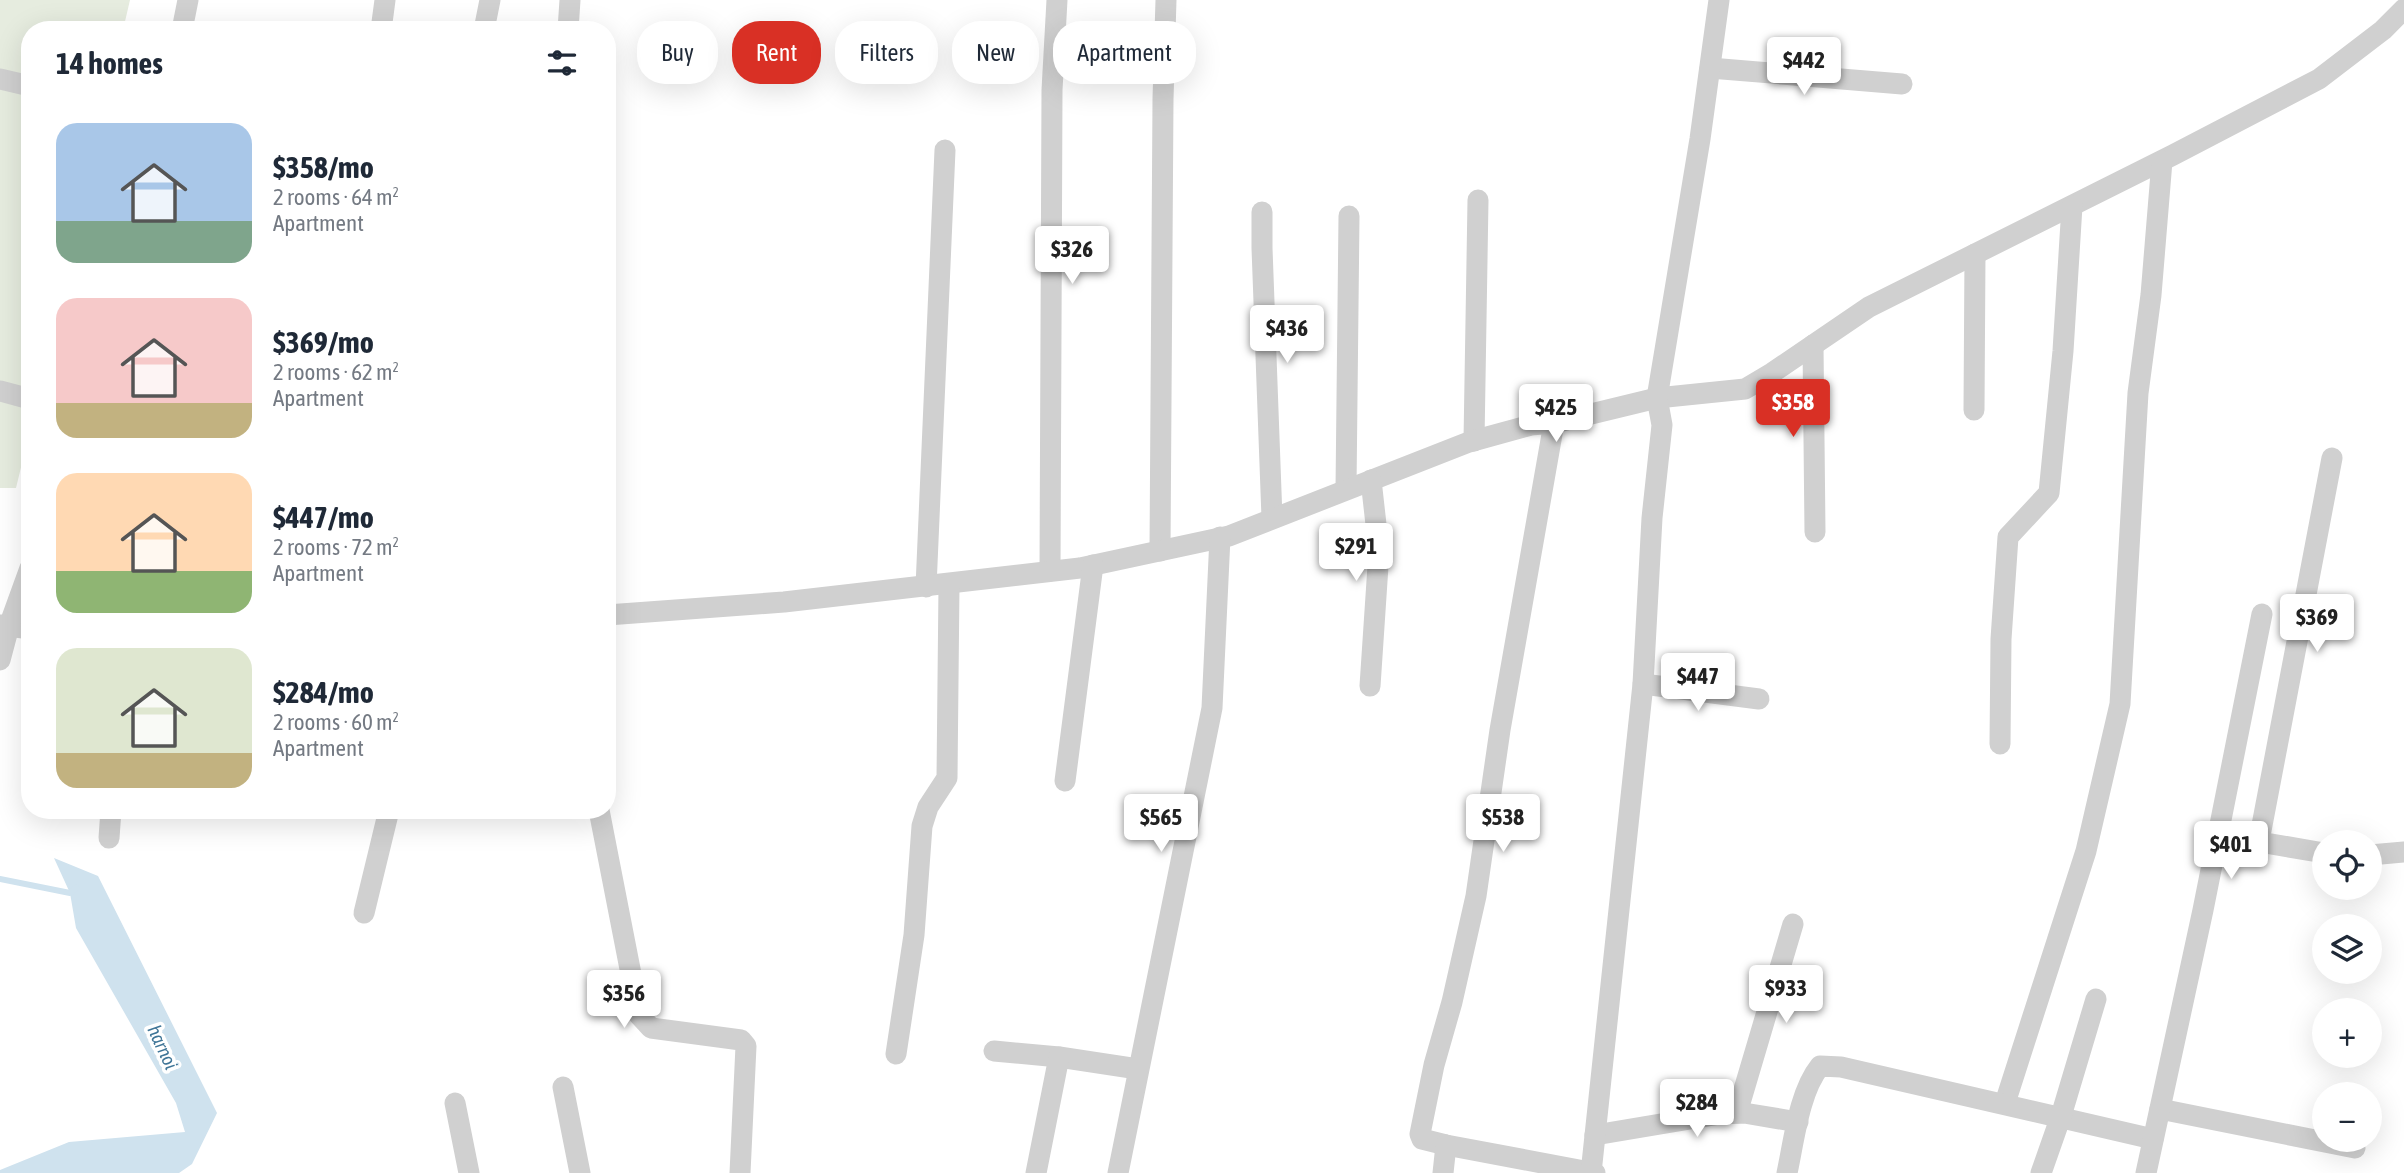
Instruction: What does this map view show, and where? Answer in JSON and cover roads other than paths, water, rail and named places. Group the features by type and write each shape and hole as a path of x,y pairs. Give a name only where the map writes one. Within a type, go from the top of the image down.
{"street":[{"path":"183,21 188,0"},
{"path":"383,21 385,0"},
{"path":"486,21 490,0"},
{"path":"569,21 570,0"},
{"path":"1050,571 1052,90 1058,0"},
{"path":"1160,551 1166,0"},
{"path":"1554,424 1502,716 1476,896 1452,1002 1434,1065 1420,1134 1422,1139 1446,1145 1592,1173 1643,684 1652,518 1662,425 1657,398 1719,0"},
{"path":"616,614 784,602 949,585 1093,565 1220,537 1474,441 1539,423 1554,424 1657,398 1745,389 1869,307 2162,161 2319,79 2383,30 2404,9"},
{"path":"1710,68 1902,84"},
{"path":"0,79 21,84"},
{"path":"926,587 946,150"},
{"path":"2005,1103 2086,852 2120,704 2138,393 2151,295 2162,161"},
{"path":"1474,441 1478,200"},
{"path":"2000,744 2001,639 2008,537 2049,493 2063,351 2072,206"},
{"path":"1262,212 1272,519"},
{"path":"1346,489 1349,216"},
{"path":"1974,410 1975,254"},
{"path":"1813,345 1815,532"},
{"path":"0,391 21,397"},
{"path":"2259,841 2332,458"},
{"path":"1370,686 1379,551 1371,480"},
{"path":"1118,1173 1212,708 1220,537"},
{"path":"1065,781 1093,565"},
{"path":"897,1054 914,935 922,826 928,807 947,778 949,585"},
{"path":"0,660 21,599"},
{"path":"2146,1173 2219,835 2262,614"},
{"path":"1643,684 1759,699"},
{"path":"109,838 110,819"},
{"path":"364,913 387,819"},
{"path":"601,819 639,1015 651,1028 741,1040 747,1046 740,1173"},
{"path":"2219,835 2312,851"},
{"path":"2382,854 2404,852"},
{"path":"1737,1113 1793,924"},
{"path":"2041,1173 2096,999"},
{"path":"994,1051 1059,1057 1138,1069"},
{"path":"1036,1173 1059,1057"},
{"path":"1787,1173 1798,1122 1814,1073 1820,1066 1841,1067 2153,1139"},
{"path":"563,1087 580,1173"},
{"path":"455,1103 468,1173"},
{"path":"2160,1109 2312,1139"},
{"path":"1595,1135 1720,1114 1737,1113 1798,1122"},
{"path":"1443,1173 1446,1145"}],"water":[{"path":"54,858 98,876 217,1113 192,1164 179,1173 0,1173 0,1170 69,1142 185,1132 176,1103 76,928 70,893"}],"waterway":[{"name":"harnoi","path":"0,879 70,893 76,888"}]}
